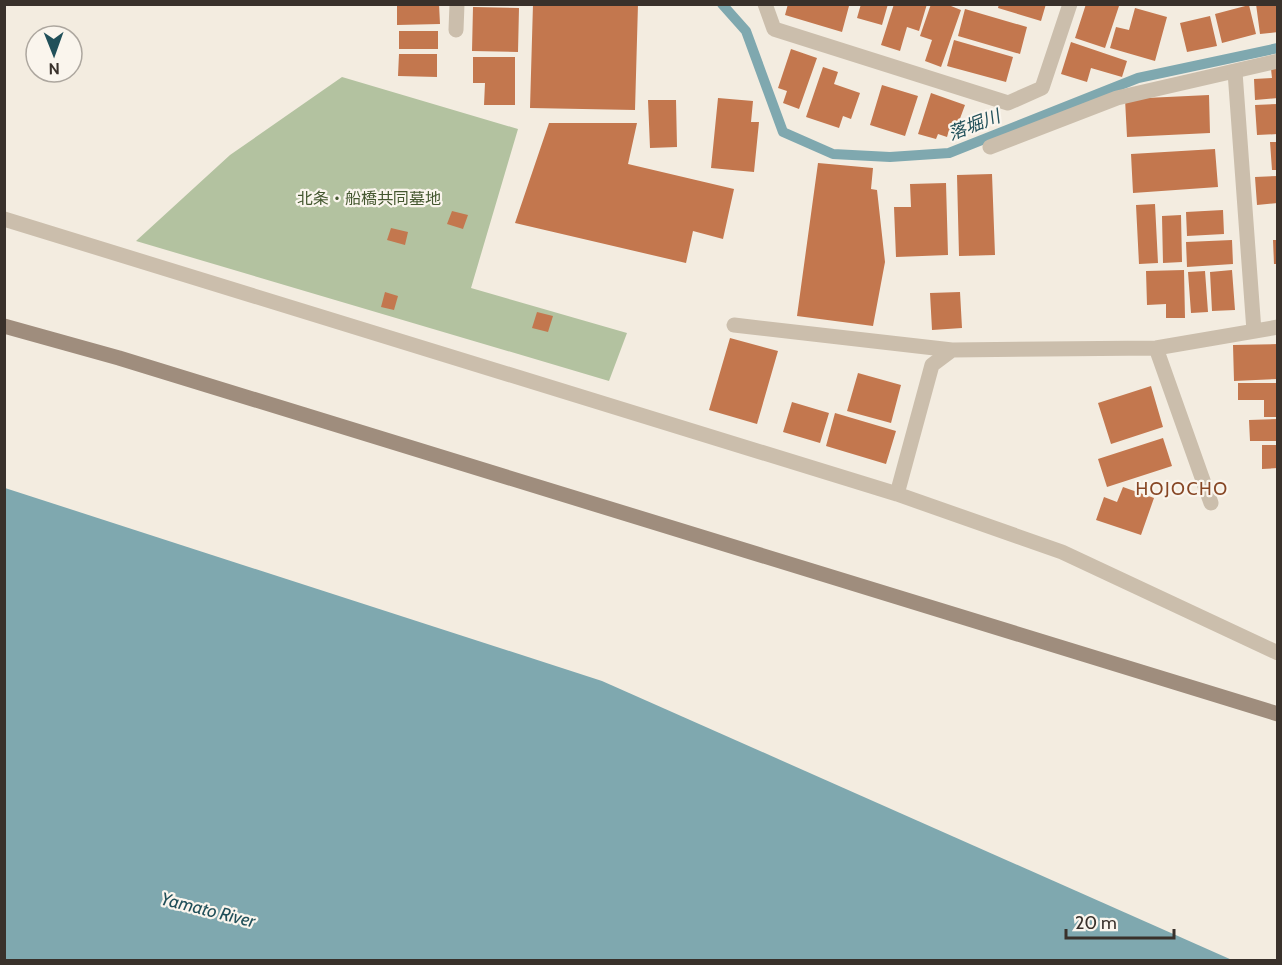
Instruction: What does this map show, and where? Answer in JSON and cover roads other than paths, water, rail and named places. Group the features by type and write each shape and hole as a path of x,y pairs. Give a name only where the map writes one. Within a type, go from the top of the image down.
{"street":[{"path":"456,30 457,4"},
{"path":"765,4 774,28 1008,103 1042,88 1070,4"},
{"path":"990,147 1117,98 1278,61"},
{"path":"1235,72 1254,331"},
{"path":"4,219 897,494 1062,552 1278,653"},
{"path":"734,325 952,350 1156,348 1278,327"},
{"path":"4,326 130,361 1278,714"},
{"path":"1156,348 1211,503"},
{"path":"897,494 932,365 952,350"}],"water":[{"name":"Yamato River","path":"5,488 602,681 1232,960 5,960"}],"waterway":[{"name":"落堀川","path":"722,4 746,31 783,132 833,154 890,157 949,153 1138,78 1278,48"}],"district":[{"name":"HOJOCHO","path":"1182,489"}],"park label":[{"name":"北条・船橋共同墓地","path":"369,198"}]}
